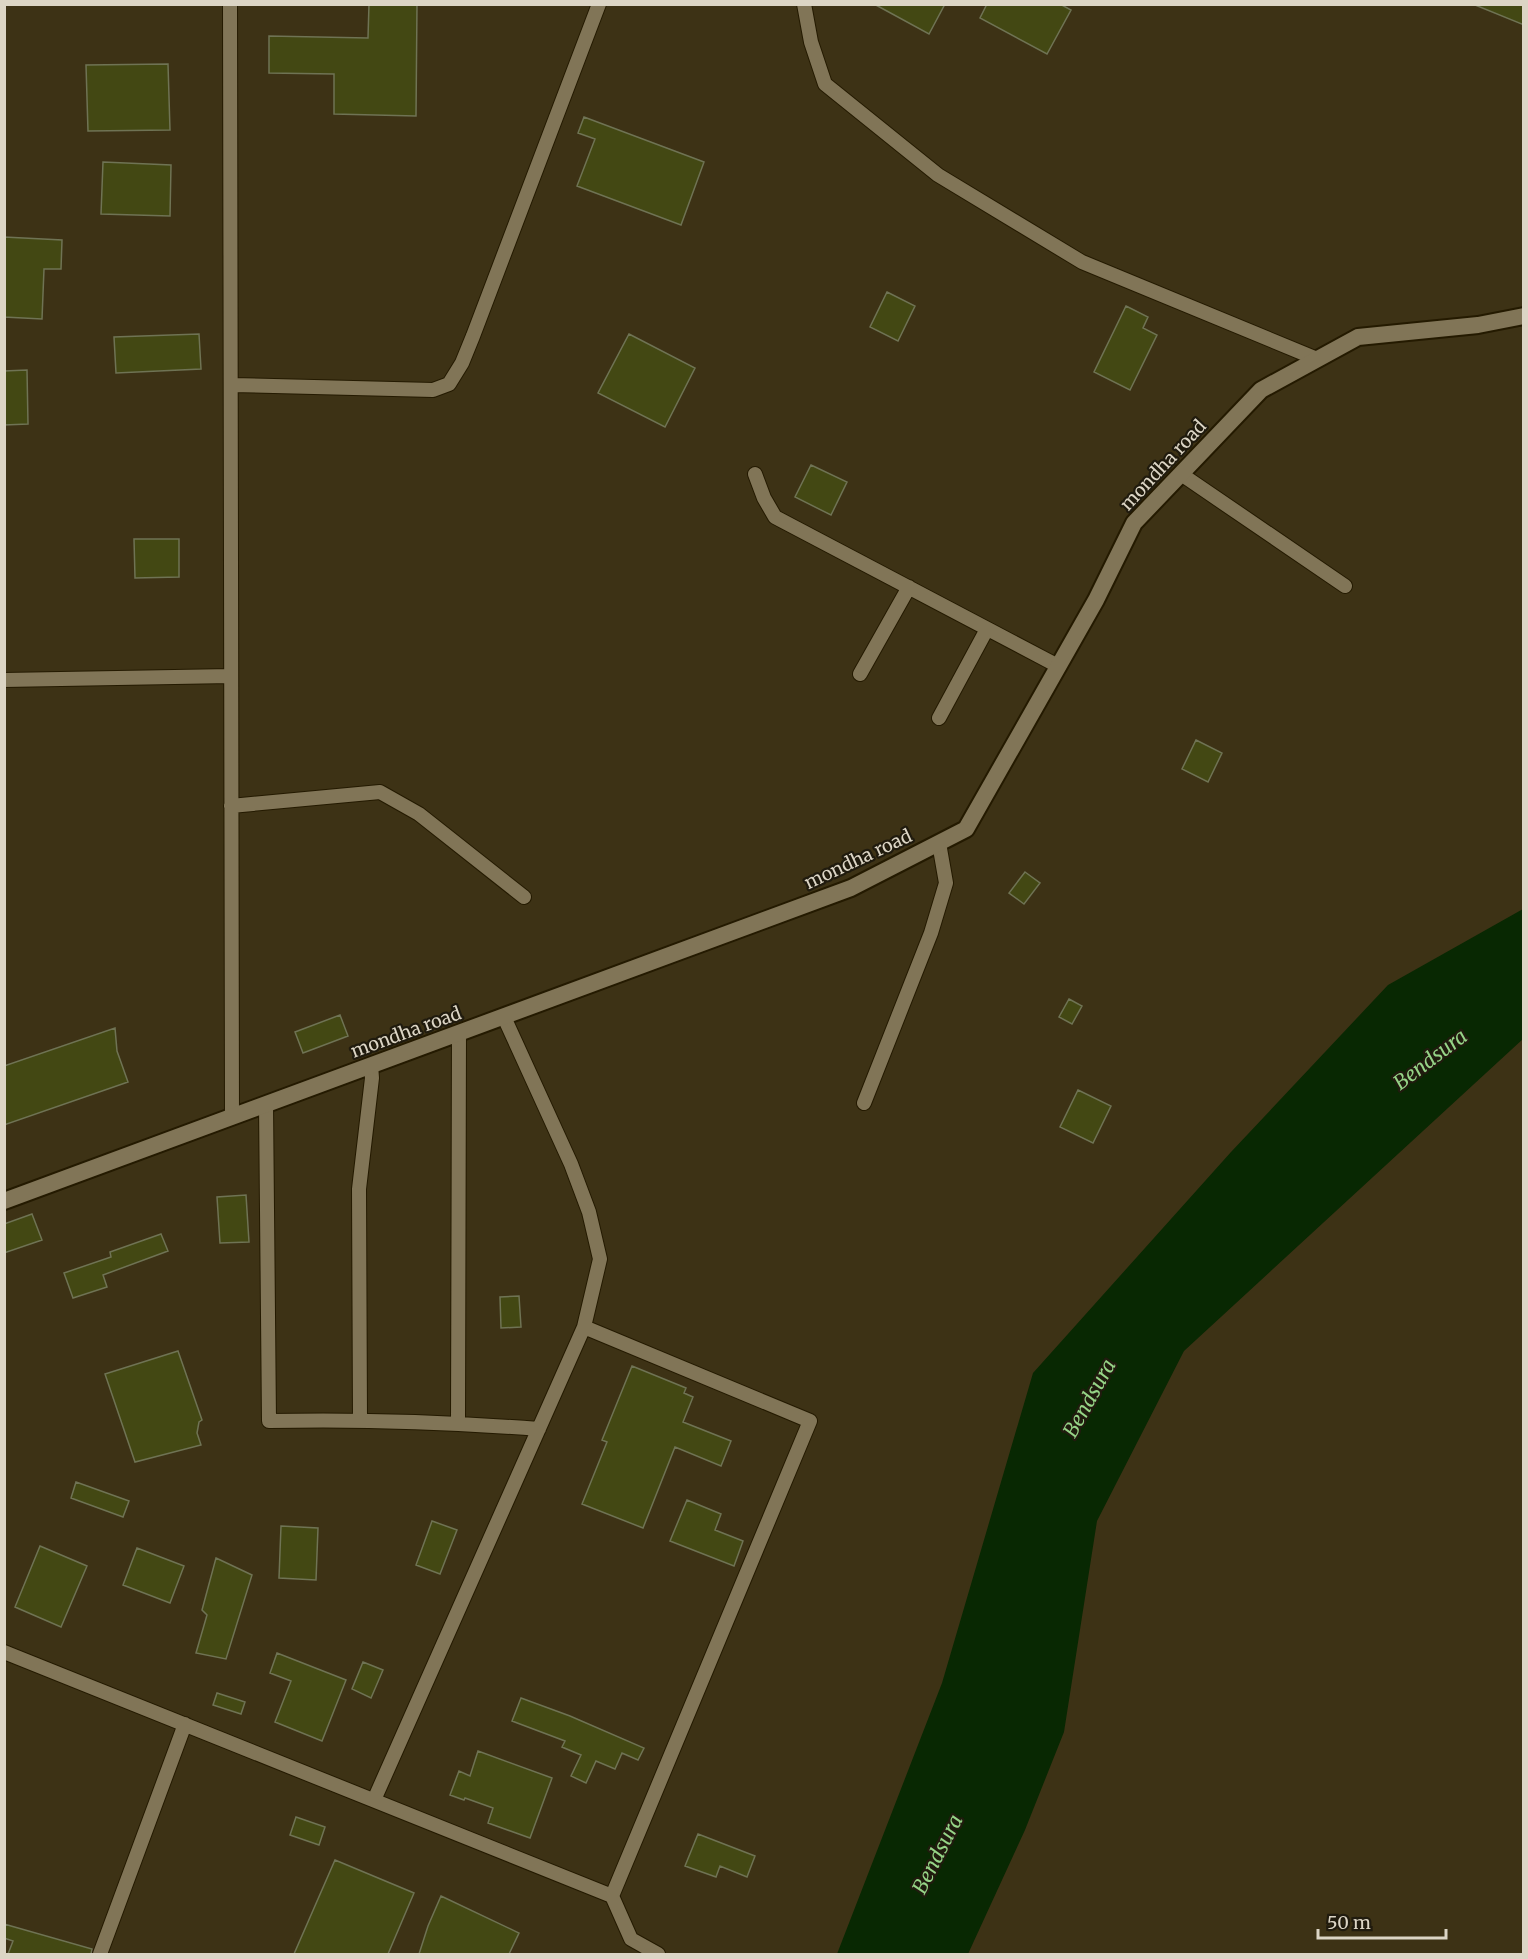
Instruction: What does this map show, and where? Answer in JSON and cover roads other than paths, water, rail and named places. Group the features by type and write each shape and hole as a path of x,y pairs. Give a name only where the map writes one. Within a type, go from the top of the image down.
{"street":[{"path":"230,4 232,1117"},
{"path":"231,385 433,390 449,384 462,363 473,336 598,4"},
{"path":"804,4 811,42 825,84 938,175 1082,262 1317,359"},
{"name":"mondha road","path":"4,1201 851,888 966,830 1096,600 1134,524 1261,390 1358,337 1478,324 1524,316"},
{"path":"755,474 764,498 775,517 1058,666"},
{"path":"1181,474 1345,586"},
{"path":"860,674 909,587"},
{"path":"939,718 987,629"},
{"path":"4,680 231,676"},
{"path":"231,806 380,792 419,814 524,897"},
{"path":"864,1103 931,933 946,883 939,843"},
{"path":"374,1800 584,1327 600,1259 589,1212 571,1164 504,1017"},
{"path":"458,1423 459,1033"},
{"path":"360,1419 358,1189 372,1078 371,1065"},
{"path":"266,1104 269,1421 360,1419 539,1429"},
{"path":"584,1327 810,1421 612,1896"},
{"path":"4,1652 612,1896 631,1939 658,1954"},
{"path":"100,1954 185,1724"}],"water":[{"name":"Bendsura","path":"1523,909 1523,1039 1184,1351 1097,1521 1064,1732 1025,1830 968,1954 837,1954 942,1683 1033,1373 1231,1152 1388,985"}]}
